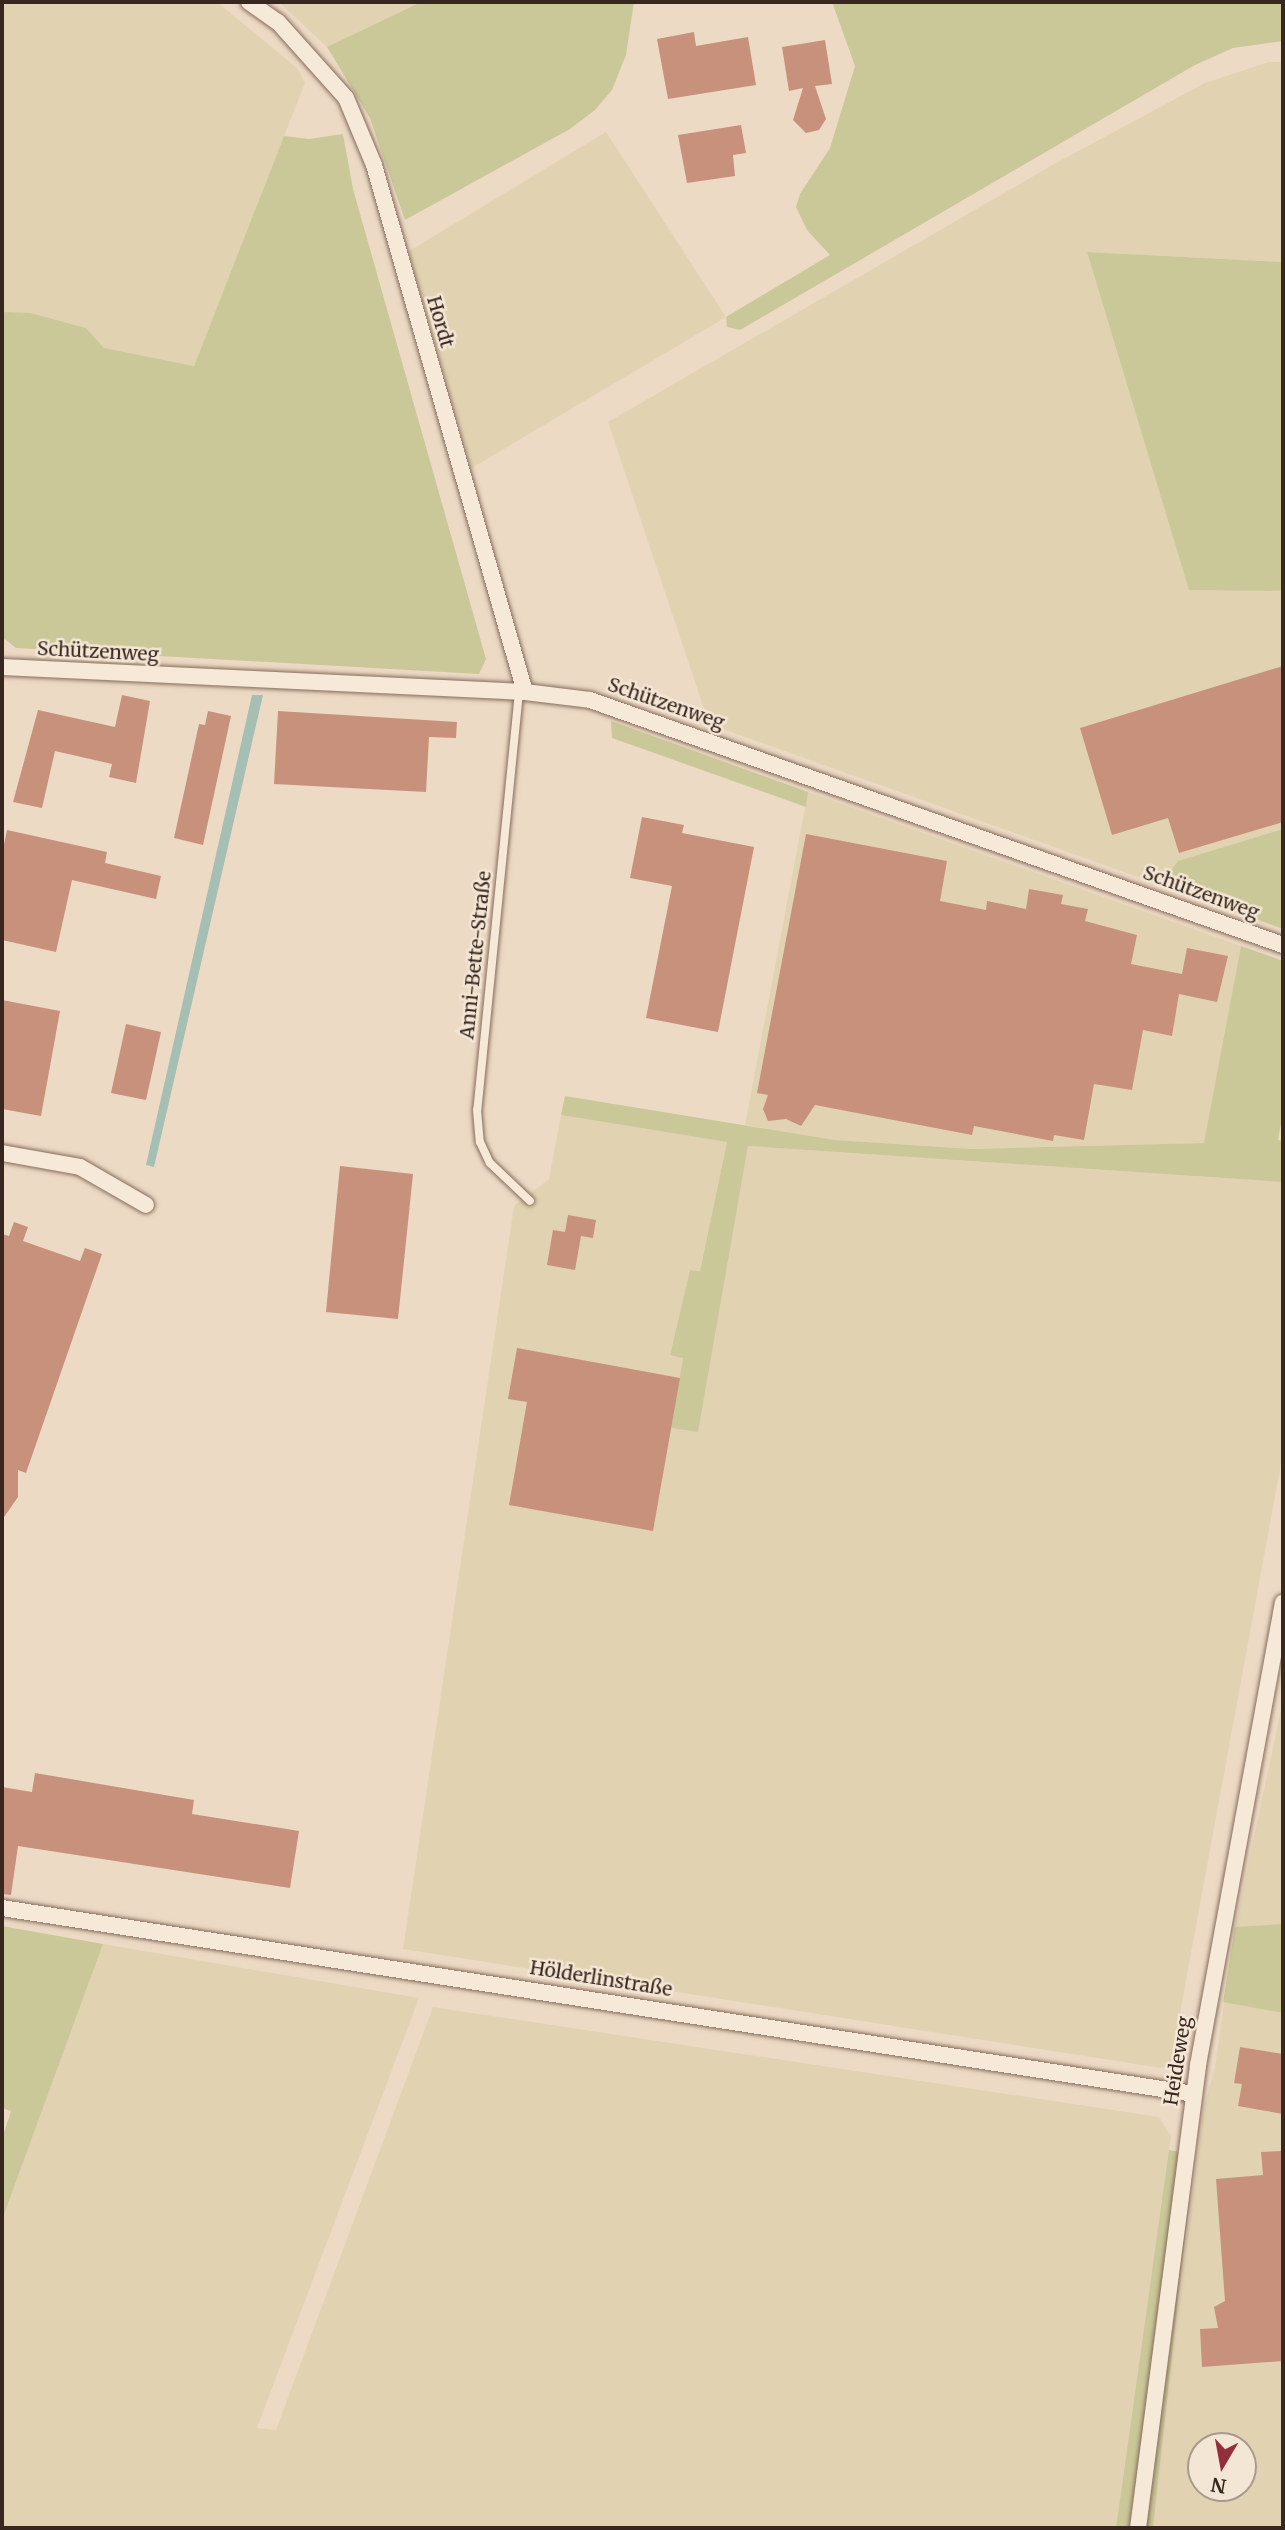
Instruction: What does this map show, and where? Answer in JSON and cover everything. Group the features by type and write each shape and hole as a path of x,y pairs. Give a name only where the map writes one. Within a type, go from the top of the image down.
{"street":[{"name":"Hordt","path":"249,2 278,22 346,98 374,165 522,692"},
{"name":"Schützenweg","path":"2,667 522,692 620,708 1283,945"},
{"path":"2,1153 80,1167 146,1205"},
{"name":"Heideweg","path":"1138,2528 1194,2094 1283,1603"},
{"name":"Hölderlinstraße","path":"2,1908 1194,2094"}],"lane":[{"name":"Anni-Bette-Straße","path":"522,692 477,1110 480,1142 490,1163 530,1201"}],"shaded area":[{"path":"2,2 217,2 298,69 305,83 194,366 103,348 86,328 2,312"},
{"path":"279,2 421,2 327,47"},
{"path":"421,2 634,2 626,55 612,90 595,110 570,129 405,220 370,118 327,47"},
{"path":"832,2 1283,2 1283,41 1233,48 1195,65 740,330 727,327 726,317 830,255 807,230 796,207 800,194 830,148 855,66"},
{"path":"1269,62 1283,62 1283,262 1087,252 1189,589 1283,591 1283,829 1178,861 1160,885 709,724 608,422 1056,163 1205,83"},
{"path":"606,132 726,317 472,468 409,251"},
{"path":"343,134 353,189 486,659 479,674 16,648 2,637 2,312 30,313 86,328 104,348 194,366 284,136 309,139"},
{"path":"1087,252 1283,262 1283,591 1189,590"},
{"path":"252,695 263,695 154,1167 146,1165"},
{"path":"611,721 808,792 806,807 612,738"},
{"path":"808,792 1241,946 1205,1143 972,1149 835,1140 745,1125"},
{"path":"1283,829 1283,929 1160,885 1178,861"},
{"path":"1241,946 1283,961 1283,1113 1278,1140 1283,1141 1283,1182 748,1146 698,1432 671,1428 683,1358 670,1355 690,1270 700,1271 727,1142 561,1115 565,1096 835,1140 972,1149 1204,1143"},
{"path":"561,1115 727,1142 700,1271 690,1270 670,1355 683,1357 671,1428 697,1432 748,1146 1283,1182 1283,1453 1171,2062 1161,2068 403,1949 514,1206 549,1179"},
{"path":"1283,1700 1283,2528 1153,2528 1159,2452 1204,2106 1215,2067 1235,1927"},
{"path":"1283,1924 1283,2013 1223,2002 1235,1927"},
{"path":"2,1926 103,1944 2,2220 2,2139 11,2111 2,2108"},
{"path":"103,1944 419,1998 257,2428 276,2430 433,2007 1159,2117 1171,2136 1116,2528 2,2528 2,2220"},
{"path":"1169,2150 1194,2155 1153,2528 1116,2528"}],"building":[{"path":"694,32 696,46 748,37 756,85 668,99 657,39"},
{"path":"825,40 832,84 815,86 826,119 819,130 806,133 793,120 803,88 789,91 782,47"},
{"path":"741,125 746,153 733,155 735,176 687,183 678,135"},
{"path":"1283,666 1283,822 1179,853 1168,818 1112,835 1080,728"},
{"path":"122,695 150,701 136,783 109,777 112,764 55,751 42,808 13,802 38,710 115,727"},
{"path":"208,711 231,716 203,845 174,838 199,724 205,725"},
{"path":"278,711 457,722 456,738 429,737 426,792 274,784"},
{"path":"642,817 684,825 682,833 754,847 718,1032 646,1018 672,886 630,878"},
{"path":"7,830 107,852 105,863 161,876 156,899 72,880 56,952 2,940 2,854"},
{"path":"806,834 947,861 940,901 986,910 987,901 1026,909 1029,889 1063,895 1061,904 1088,909 1085,921 1137,935 1131,964 1182,974 1187,948 1228,956 1217,1002 1179,994 1172,1036 1143,1030 1132,1090 1094,1084 1084,1140 1054,1135 1053,1141 974,1126 972,1135 815,1105 801,1126 786,1119 768,1121 763,1109 768,1095 757,1093"},
{"path":"2,1000 60,1011 41,1116 2,1109"},
{"path":"126,1024 161,1032 146,1100 111,1093"},
{"path":"340,1166 413,1174 398,1319 326,1312"},
{"path":"568,1215 596,1220 593,1238 581,1236 575,1270 547,1265 553,1230 565,1232"},
{"path":"14,1222 28,1227 23,1241 80,1261 85,1248 102,1254 26,1473 18,1470 18,1497 2,1520 2,1234 9,1236"},
{"path":"517,1348 680,1378 653,1531 509,1505 527,1402 508,1399"},
{"path":"35,1773 194,1800 192,1814 299,1831 290,1888 18,1846 11,1895 2,1894 2,1787 32,1792"},
{"path":"1240,2047 1283,2054 1283,2114 1238,2106 1242,2084 1234,2083"},
{"path":"1283,2151 1283,2361 1202,2367 1200,2329 1218,2328 1214,2307 1225,2301 1216,2179 1263,2175 1261,2152"}]}
